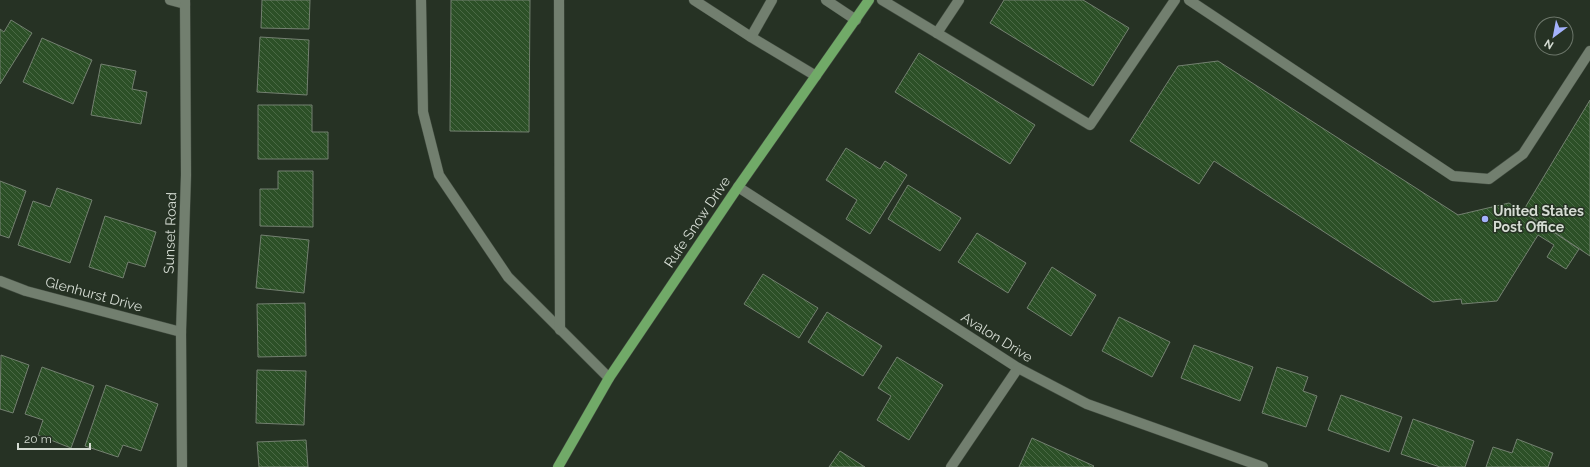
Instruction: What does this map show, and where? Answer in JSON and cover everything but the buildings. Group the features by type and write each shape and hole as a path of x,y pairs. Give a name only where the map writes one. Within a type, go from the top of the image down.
{"main road":[{"name":"Rufe Snow Drive","path":"558,467 609,378 738,187 869,0"}],"street":[{"path":"170,0 185,2"},
{"path":"421,0 423,112 439,175 508,277 609,378"},
{"path":"559,0 560,330"},
{"path":"694,0 816,76"},
{"path":"751,36 772,0"},
{"path":"826,0 856,20"},
{"path":"882,0 1090,125 1175,0"},
{"path":"937,33 959,0"},
{"path":"1189,0 1454,176 1489,178 1523,154 1590,52"},
{"name":"Sunset Road","path":"182,467 181,332 186,175 185,2"},
{"name":"Avalon Drive","path":"738,187 1018,368 1086,404 1263,467"},
{"name":"Glenhurst Drive","path":"0,281 26,291 181,332"},
{"path":"951,467 1018,368"}],"place":[{"name":"United States Post Office","path":"1485,219"}]}
